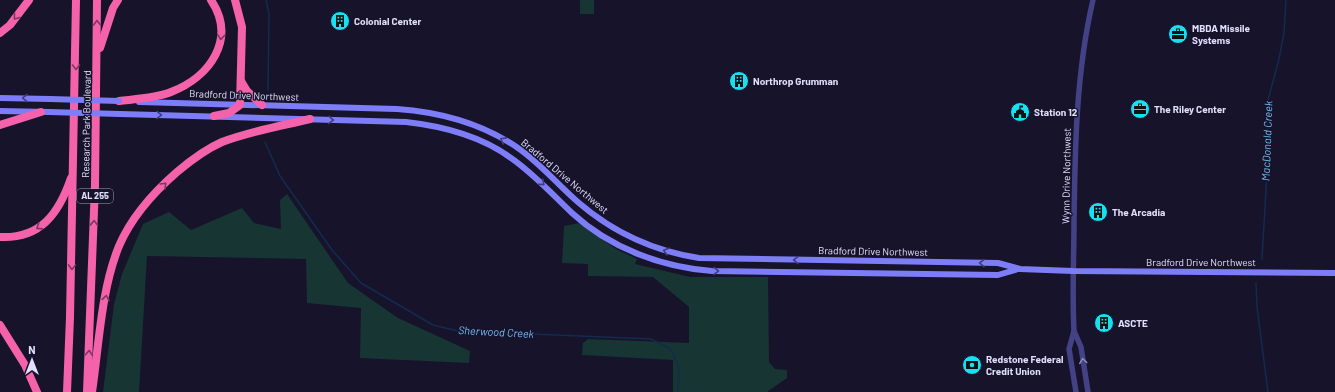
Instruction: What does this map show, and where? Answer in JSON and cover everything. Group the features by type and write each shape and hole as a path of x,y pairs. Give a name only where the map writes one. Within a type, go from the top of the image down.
{"highway":[{"path":"0,33 10,24 29,0"},
{"name":"Research Park Boulevard","path":"67,392 74,172 76,0"},
{"name":"Research Park Boulevard","path":"87,392 92,271 97,0"},
{"path":"97,60 106,27 113,8 118,0"},
{"path":"119,101 170,93 193,81 208,68 219,49 222,32 218,11 211,0"},
{"path":"214,116 229,113 240,105 242,27 237,1"},
{"path":"241,81 247,91 262,105"},
{"path":"0,124 45,112"},
{"path":"92,392 107,288 114,262 119,245 143,207 169,179 192,160 221,143 265,128 310,119"},
{"path":"0,237 15,238 34,231 48,222 63,201 74,172"},
{"path":"0,325 25,365 37,392"}],"main road":[{"name":"Bradford Drive Northwest","path":"0,98 262,105 434,113 482,129 516,147 561,184 578,202 623,234 647,245 674,254 716,260 998,263 1020,269 1073,271 1335,273"},
{"name":"Bradford Drive Northwest","path":"0,111 406,122 450,130 474,139 505,154 520,164 542,183 572,213 597,232 642,256 684,268 712,271 990,275 998,275 1020,269"}],"street":[{"name":"Wynn Drive Northwest","path":"1076,392 1070,349 1074,331 1073,271 1075,154 1079,85 1083,51 1093,0"},
{"name":"Wynn Drive Northwest","path":"1074,331 1081,347 1088,392"}],"green space":[{"path":"580,0 594,0 594,14 580,14"},
{"path":"287,194 348,283 398,318 470,351 469,363 360,358 361,308 307,303 306,259 147,256 139,392 103,392 114,304 122,274 143,224 169,212 191,230 242,208 254,223 281,229 280,200"},
{"path":"579,223 616,249 637,259 635,264 690,277 768,277 769,362 775,369 787,370 787,378 767,392 673,392 673,360 582,355 583,343 588,339 689,343 689,307 653,277 588,276 588,264 562,263 564,226"}],"waterway":[{"name":"Sherwood Creek","path":"266,0 269,14 268,90"},
{"name":"MacDonald Creek","path":"1262,259 1268,155 1267,104 1284,33 1286,0"},
{"name":"Sherwood Creek","path":"265,142 280,176 332,250 361,283 433,325 458,331 651,339 671,349 679,367 678,392"},
{"name":"MacDonald Creek","path":"1256,283 1257,307 1268,392"}],"place":[{"name":"Colonial Center","path":"340,21"},
{"name":"MBDA Missile Systems","path":"1178,34"},
{"name":"Northrop Grumman","path":"739,81"},
{"name":"The Riley Center","path":"1140,109"},
{"name":"Station 12","path":"1020,112"},
{"name":"The Arcadia","path":"1098,212"},
{"name":"ASCTE","path":"1104,323"},
{"name":"Redstone Federal Credit Union","path":"972,365"}]}
